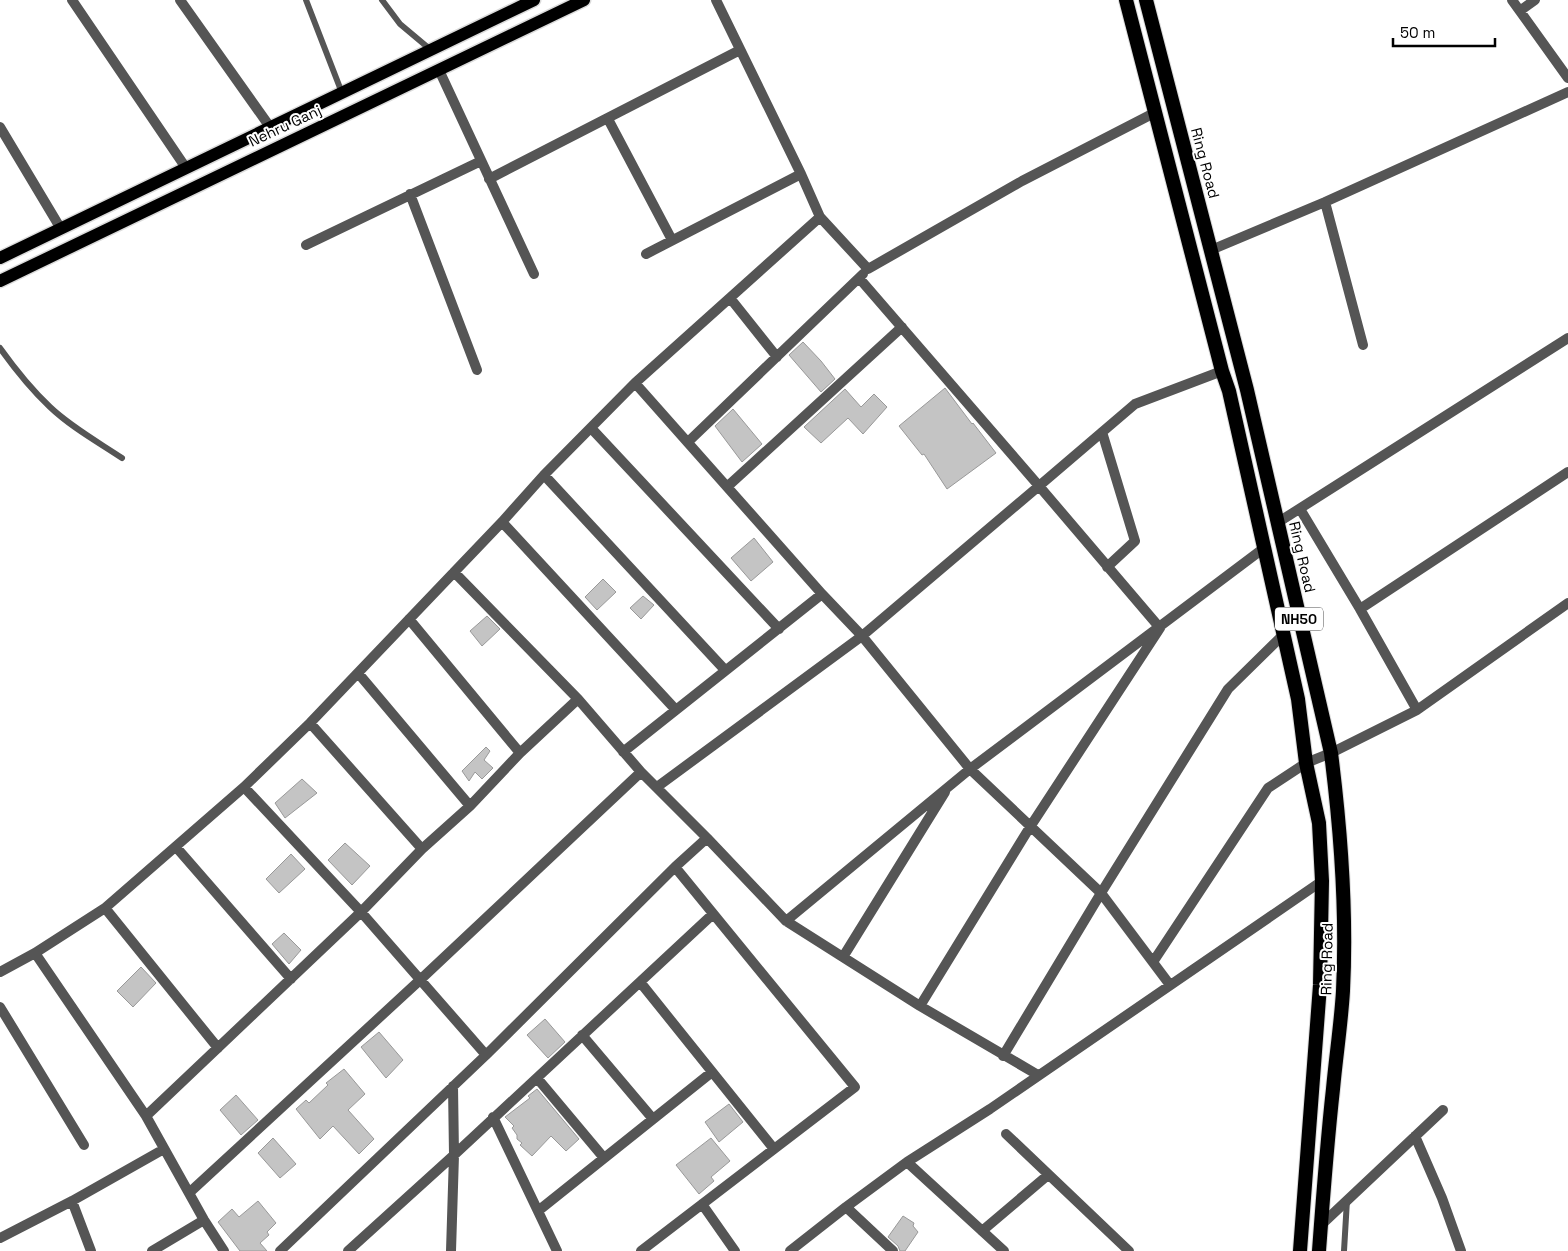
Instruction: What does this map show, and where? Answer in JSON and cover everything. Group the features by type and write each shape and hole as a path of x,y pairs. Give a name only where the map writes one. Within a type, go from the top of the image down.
{"highway":[{"name":"Ring Road","path":"1126,0 1222,371 1229,391 1298,699 1306,763 1319,823 1322,882 1318,1022 1300,1251"},
{"name":"Ring Road","path":"1146,0 1247,390 1331,753 1338,807 1342,868 1344,924 1343,992 1319,1251"}],"main road":[{"name":"Nehru Ganj","path":"0,258 534,0"},
{"name":"Nehru Ganj","path":"0,281 584,0"}],"street":[{"path":"72,0 186,168"},
{"path":"180,0 270,127"},
{"path":"716,0 820,217 868,270"},
{"path":"1512,0 1568,78"},
{"path":"1521,10 1535,0"},
{"path":"490,179 740,50"},
{"path":"439,70 534,274"},
{"path":"1211,250 1325,202 1568,92"},
{"path":"688,442 868,270 1022,182 1156,112"},
{"path":"608,119 672,240"},
{"path":"0,127 61,229"},
{"path":"306,245 481,160"},
{"path":"646,254 801,174"},
{"path":"410,194 476,370"},
{"path":"1325,202 1363,345"},
{"path":"0,972 35,953 105,908 244,787 310,723 502,522 544,475 636,382 820,217"},
{"path":"859,278 1160,628"},
{"path":"730,298 777,357"},
{"path":"728,486 902,327"},
{"path":"1278,524 1568,338"},
{"path":"657,787 862,636 1135,404 1222,371"},
{"path":"636,382 822,594 862,636 970,768 1101,893 1170,984"},
{"path":"591,428 779,629"},
{"path":"1102,432 1135,542 1107,567"},
{"path":"1360,609 1568,472"},
{"path":"544,475 725,670"},
{"path":"1300,509 1360,609 1417,710"},
{"path":"502,522 676,710"},
{"path":"786,921 970,768 1160,628 1264,548"},
{"path":"454,572 578,700 641,772 786,921 920,1006 1038,1075"},
{"path":"623,752 822,594"},
{"path":"1153,962 1268,788 1306,763 1331,753 1417,710 1568,603"},
{"path":"409,619 520,753"},
{"path":"920,1006 1030,827 1160,628"},
{"path":"1003,1056 1101,893 1228,689 1284,634"},
{"path":"358,673 470,806"},
{"path":"146,1116 361,912 422,849 470,806 520,753 578,700"},
{"path":"310,723 422,849"},
{"path":"189,1193 420,980 641,772"},
{"path":"843,957 949,786"},
{"path":"244,787 361,912 486,1055"},
{"path":"280,1251 486,1055 675,867 707,838"},
{"path":"176,847 290,979"},
{"path":"641,1251 855,1087 675,867"},
{"path":"794,1250 846,1206 907,1162 990,1109 1170,984 1322,882"},
{"path":"105,908 218,1048"},
{"path":"348,1251 713,914"},
{"path":"35,953 146,1116 204,1220 224,1251"},
{"path":"640,982 774,1149"},
{"path":"0,1006 84,1145"},
{"path":"582,1035 653,1119"},
{"path":"538,1211 712,1072"},
{"path":"537,1078 604,1158"},
{"path":"451,1251 454,1155 453,1086"},
{"path":"1321,1225 1443,1110"},
{"path":"494,1118 557,1251"},
{"path":"1006,1134 1129,1251"},
{"path":"1415,1136 1442,1198 1461,1251"},
{"path":"0,1238 72,1201 164,1149"},
{"path":"907,1162 1004,1251"},
{"path":"982,1230 1048,1175"},
{"path":"72,1201 91,1251"},
{"path":"702,1204 736,1251"},
{"path":"846,1206 894,1251"},
{"path":"152,1251 204,1220"}],"lane":[{"path":"306,0 342,93"},
{"path":"382,0 400,24 431,50"},
{"path":"0,348 25,380 51,408 122,458"},
{"path":"1344,1251 1347,1200"}],"building":[{"path":"803,342 835,379 821,392 789,355"},
{"path":"945,388 996,453 947,489 924,454 922,455 899,426"},
{"path":"845,389 861,407 874,394 887,407 863,434 848,418 821,443 804,427"},
{"path":"733,409 762,444 742,462 715,426"},
{"path":"754,538 773,562 751,581 731,558"},
{"path":"603,579 616,592 597,610 585,597"},
{"path":"643,596 654,605 641,619 630,608"},
{"path":"487,616 500,629 482,646 470,631"},
{"path":"486,747 490,751 484,760 493,768 482,779 475,772 469,781 462,771"},
{"path":"302,779 317,793 285,818 275,803"},
{"path":"345,843 370,866 352,885 328,860"},
{"path":"291,854 305,869 279,893 266,879"},
{"path":"284,933 301,950 289,964 272,944"},
{"path":"141,967 156,983 133,1007 117,991"},
{"path":"545,1019 565,1042 548,1058 527,1035"},
{"path":"379,1032 403,1060 386,1078 361,1047"},
{"path":"344,1069 365,1094 348,1110 374,1139 359,1154 333,1126 320,1139 296,1109 306,1100 309,1103 328,1085 326,1083"},
{"path":"537,1089 579,1139 566,1151 551,1136 532,1156 520,1145 522,1143 517,1139 517,1135 512,1128 514,1126 505,1117 530,1098 528,1096"},
{"path":"236,1095 258,1120 241,1135 220,1110"},
{"path":"729,1104 743,1122 719,1142 705,1122"},
{"path":"273,1138 296,1164 280,1178 258,1153"},
{"path":"711,1138 730,1161 711,1177 714,1181 699,1194 676,1165"},
{"path":"258,1201 276,1223 267,1232 269,1235 260,1243 267,1251 240,1251 218,1222 232,1209 239,1217"},
{"path":"903,1216 914,1223 913,1226 918,1232 905,1251 900,1251 898,1246 888,1237"}]}
